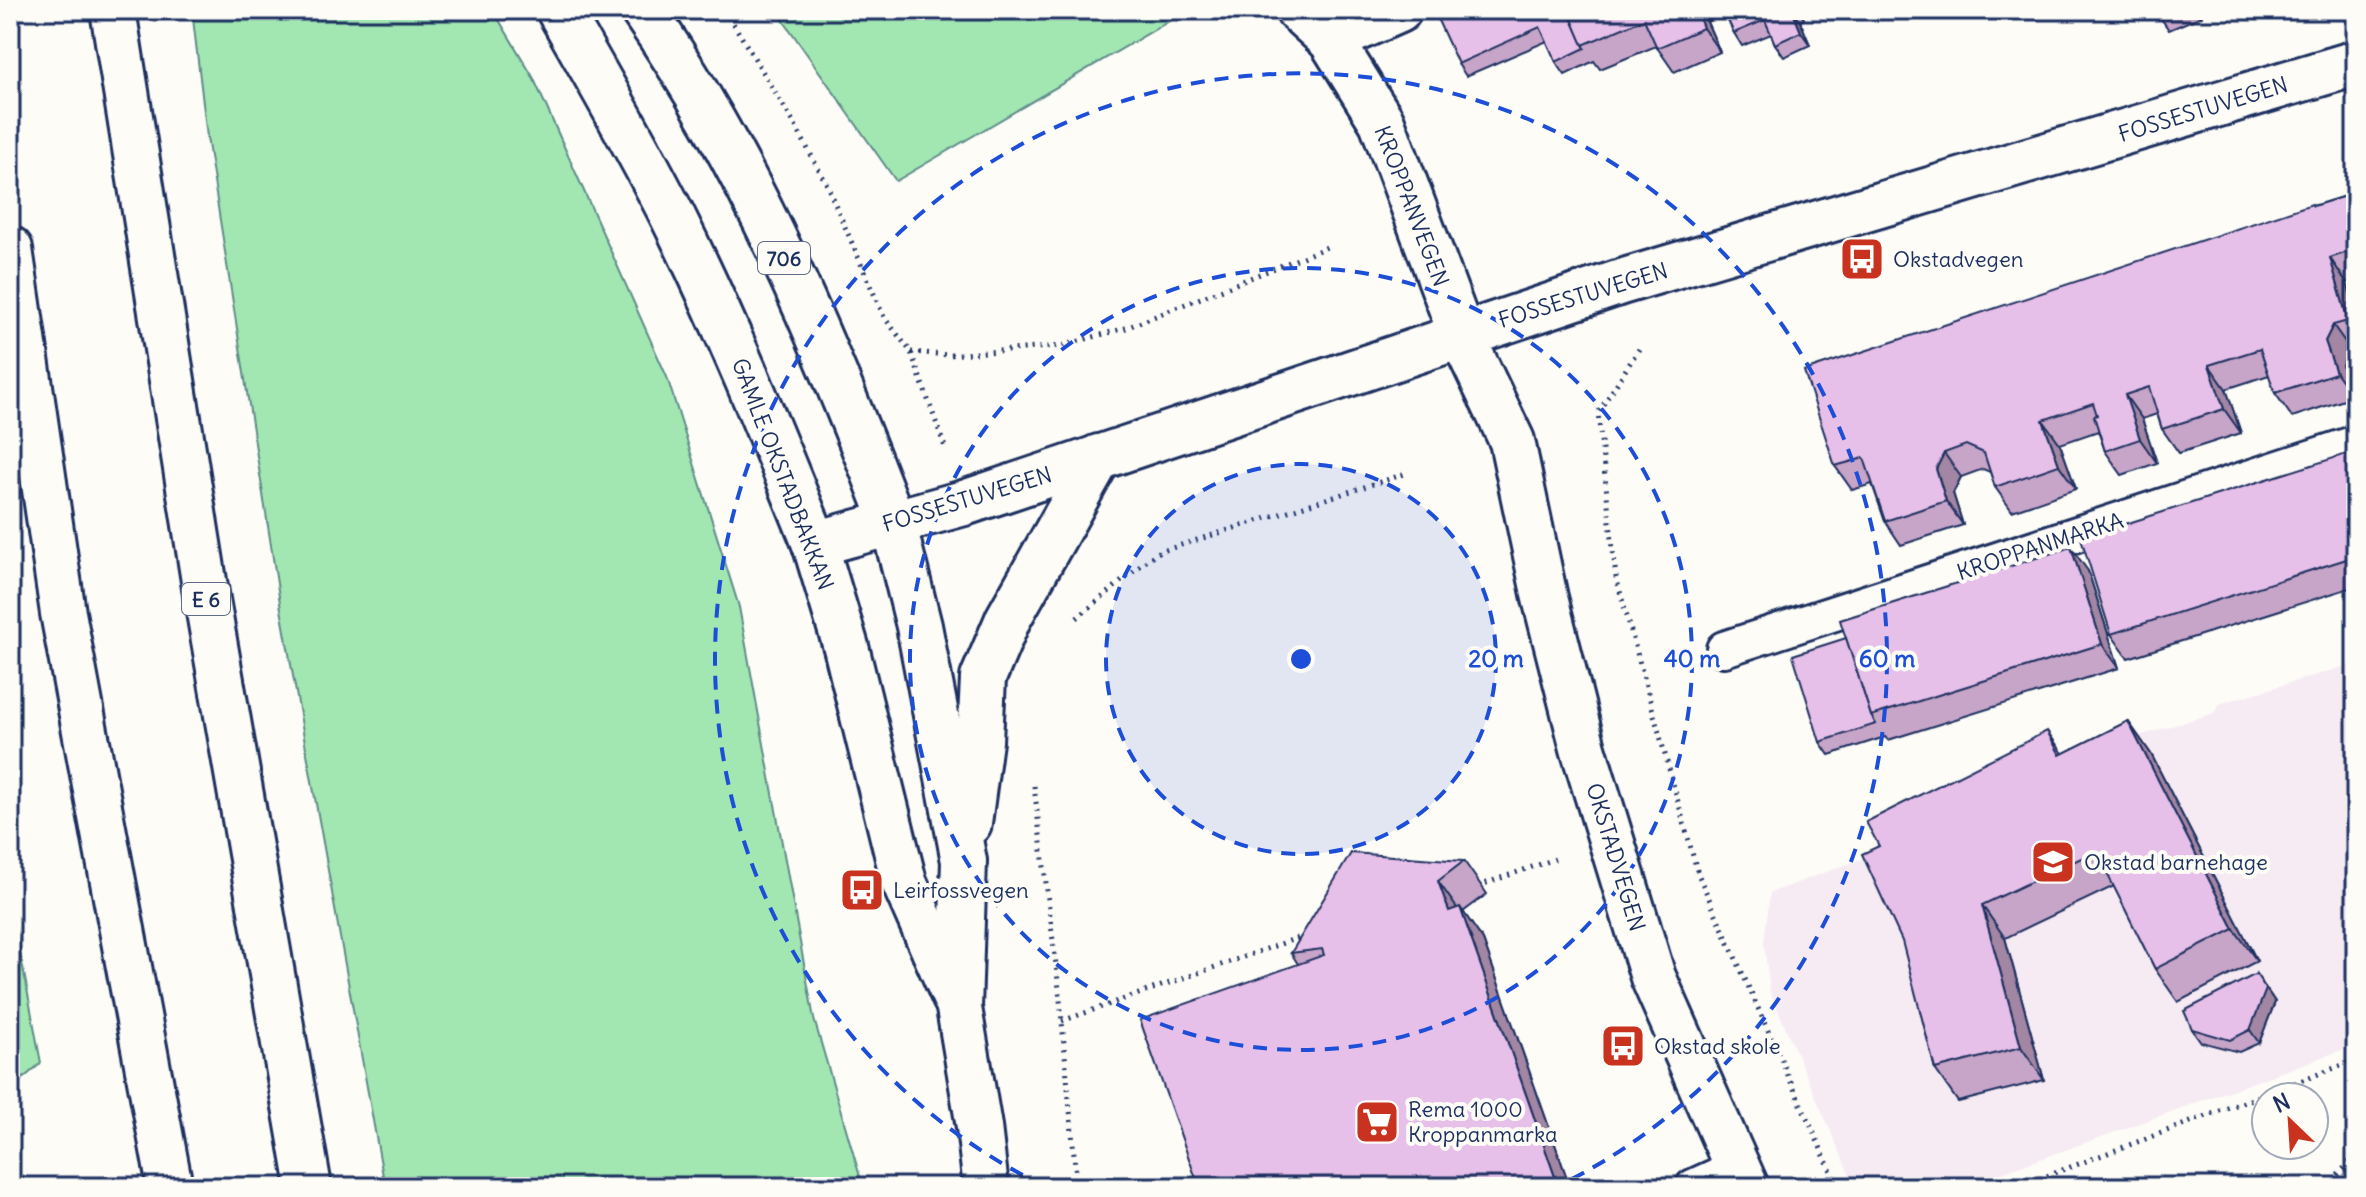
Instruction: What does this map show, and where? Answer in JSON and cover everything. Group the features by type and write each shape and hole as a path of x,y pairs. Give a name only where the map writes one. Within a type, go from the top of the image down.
{"main road":[{"name":"E 6","path":"113,10 204,585 309,1187"},
{"name":"GAMLE OKSTADBAKKAN","path":"559,10 671,214 762,411 815,544 846,647 904,882 959,1008"},
{"name":"GAMLE OKSTADBAKKAN","path":"643,10 707,108 783,255 856,425 893,522 919,626 964,861 959,1008 986,1187"},
{"name":"KROPPANVEGEN","path":"1298,10 1331,40 1382,122 1461,334"},
{"path":"1331,40 1399,10"},
{"name":"FOSSESTUVEGEN","path":"815,544 964,503 1461,334 1636,278 2356,63"},
{"path":"10,249 63,613 170,1187"},
{"name":"OKSTADVEGEN","path":"1461,334 1512,441 1545,598 1579,733 1653,977 1741,1177"},
{"path":"964,861 980,741 983,678 1008,619 1099,457"}],"lane":[{"name":"KROPPANMARKA","path":"1724,649 2356,443"},
{"path":"1693,1187 1741,1177"}],"path":[{"path":"725,10 794,123 826,183 884,317 911,352 949,355 1061,346 1126,328 1327,247"},
{"path":"1639,349 1598,413 1616,577 1698,874 1838,1187"},
{"path":"1076,619 1156,553 1408,473"},
{"path":"1032,774 1062,1021 1077,1187"},
{"path":"1465,886 1480,886 1555,859"},
{"path":"1062,1021 1315,932"},
{"path":"2017,1187 2356,1060"},
{"path":"2327,1187 2356,1155"}],"shaded area":[{"path":"2356,663 2356,1045 1963,1187 1855,1187 1770,992 1764,943 1770,893 1867,857 1909,804 2214,713 2219,704"}],"green space":[{"path":"192,10 493,10 533,77 667,377 739,607 814,1019 863,1187 385,1187 281,609 207,137"},
{"path":"776,10 1188,10 896,181"},
{"path":"10,899 41,1063 20,1081 10,1077"}],"building":[{"path":"1444,10 1568,10 1585,48 1556,62 1540,27 1458,64 1435,14"},
{"path":"1568,10 1696,10 1703,28 1657,48 1644,19 1583,45"},
{"path":"1723,10 1792,10 1801,32 1775,44 1765,20 1734,33"},
{"path":"2157,10 2177,10 2160,17"},
{"path":"2356,182 2356,249 2330,258 2348,321 2333,325 2325,341 2336,373 2275,393 2260,349 2209,365 2224,409 2162,429 2149,387 2125,395 2140,439 2105,451 2093,403 2043,420 2059,465 1995,487 1984,453 1966,445 1944,453 1936,469 1946,501 1885,521 1864,458 1835,466 1804,371 2312,204 2355,193 2352,183"},
{"path":"2356,451 2356,556 2111,634 2081,538"},
{"path":"2071,547 2102,644 1871,716 1840,620"},
{"path":"1846,638 1876,724 1820,742 1793,655"},
{"path":"2128,721 2234,929 2155,969 2096,851 1982,905 2021,1047 1935,1069 1902,941 1862,854 1879,846 1866,822 2047,731 2060,755"},
{"path":"1351,853 1464,861 1438,881 1449,911 1460,907 1555,1177 1528,1187 1199,1187 1140,1020 1324,955 1322,949 1291,953"},
{"path":"2256,974 2266,989 2250,1030 2230,1040 2192,1029 2184,1011"}],"place":[{"name":"Okstadvegen","path":"1862,259"},
{"name":"Okstad barnehage","path":"2053,862"},
{"name":"Leirfossvegen","path":"862,890"},
{"name":"Okstad skole","path":"1623,1046"},
{"name":"Rema 1000 Kroppanmarka","path":"1377,1122"}]}
